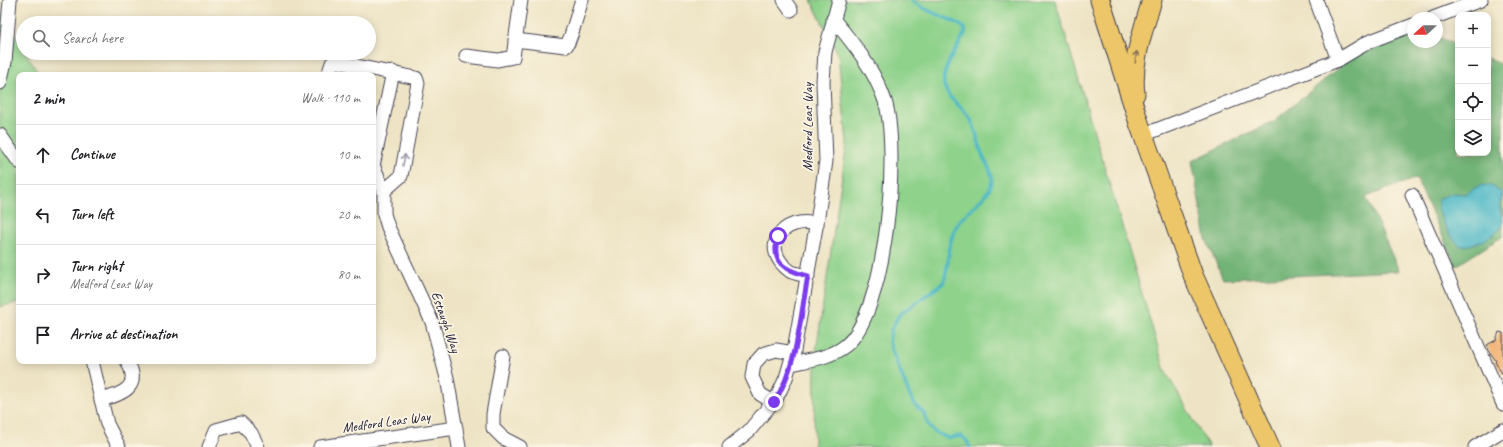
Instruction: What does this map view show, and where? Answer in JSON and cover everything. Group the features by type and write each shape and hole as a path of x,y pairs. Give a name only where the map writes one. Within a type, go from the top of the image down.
{"highway":[{"path":"1100,0 1141,129 1193,275 1270,447"},
{"path":"1141,129 1134,81 1137,52 1152,0"}],"street":[{"path":"0,83 5,62 10,0"},
{"path":"466,56 498,60 513,57 521,0"},
{"path":"515,40 566,46 569,43 574,20 582,0"},
{"name":"Medford Leas Way","path":"729,447 749,431 774,402 783,387 792,358 817,224 826,160 823,82 825,52 839,0"},
{"path":"1316,0 1338,60"},
{"path":"1443,14 1481,0"},
{"path":"774,402 760,394 752,377 754,364 764,354 776,350 792,358 831,354 846,346 858,330 871,302 878,276 887,225 892,176 890,132 885,102 874,76 853,43 833,19"},
{"path":"1141,129 1338,60 1368,42 1407,27"},
{"path":"329,72 332,63 337,62 364,71 393,72 413,76 418,83 401,176 384,191 376,172"},
{"path":"376,151 393,72"},
{"path":"0,135 16,158"},
{"name":"Estaugh Way","path":"384,191 384,214 394,242 421,295 432,322 447,378 458,447"},
{"path":"1412,195 1503,404"},
{"path":"808,276 791,272 777,259 774,249 778,236 787,225 806,221 817,224"},
{"path":"503,356 493,428 502,438 520,447"},
{"path":"93,364 107,424 118,447"},
{"path":"101,400 117,396 131,385 133,377 128,364"},
{"path":"209,447 216,430 241,424 251,433 258,447"},
{"name":"Medford Leas Way","path":"320,447 456,428"},
{"path":"1475,447 1503,430"}],"green space":[{"path":"811,0 1055,0 1165,371 1209,447 814,447 815,358 847,143 838,54"},
{"path":"0,9 16,36 16,60 30,60 37,72 16,72 16,303 0,307"},
{"path":"1407,37 1407,48 1443,48 1443,39 1455,43 1455,156 1491,156 1491,60 1503,66 1503,236 1456,266 1416,178 1366,197 1399,271 1223,279 1206,239 1192,161 1274,121 1355,55"}],"water":[{"path":"1480,185 1492,186 1502,193 1500,206 1503,223 1497,232 1492,236 1472,245 1461,246 1452,238 1444,224 1439,210 1438,199 1453,193 1465,194"}],"building":[{"path":"1499,332 1503,333 1503,375 1487,345 1496,340"}],"waterway":[{"path":"911,0 924,9 955,22 965,29 965,33 945,71 944,84 949,95 971,120 992,179 991,185 984,197 963,217 955,229 950,244 947,268 943,283 899,315 891,330 889,343 909,394 915,405 923,412 930,428 936,433 948,438 961,436 966,440 970,447"}],"route":[{"path":"774,402 783,387 791,364 808,276 791,272 777,259 774,249 778,236"}]}
